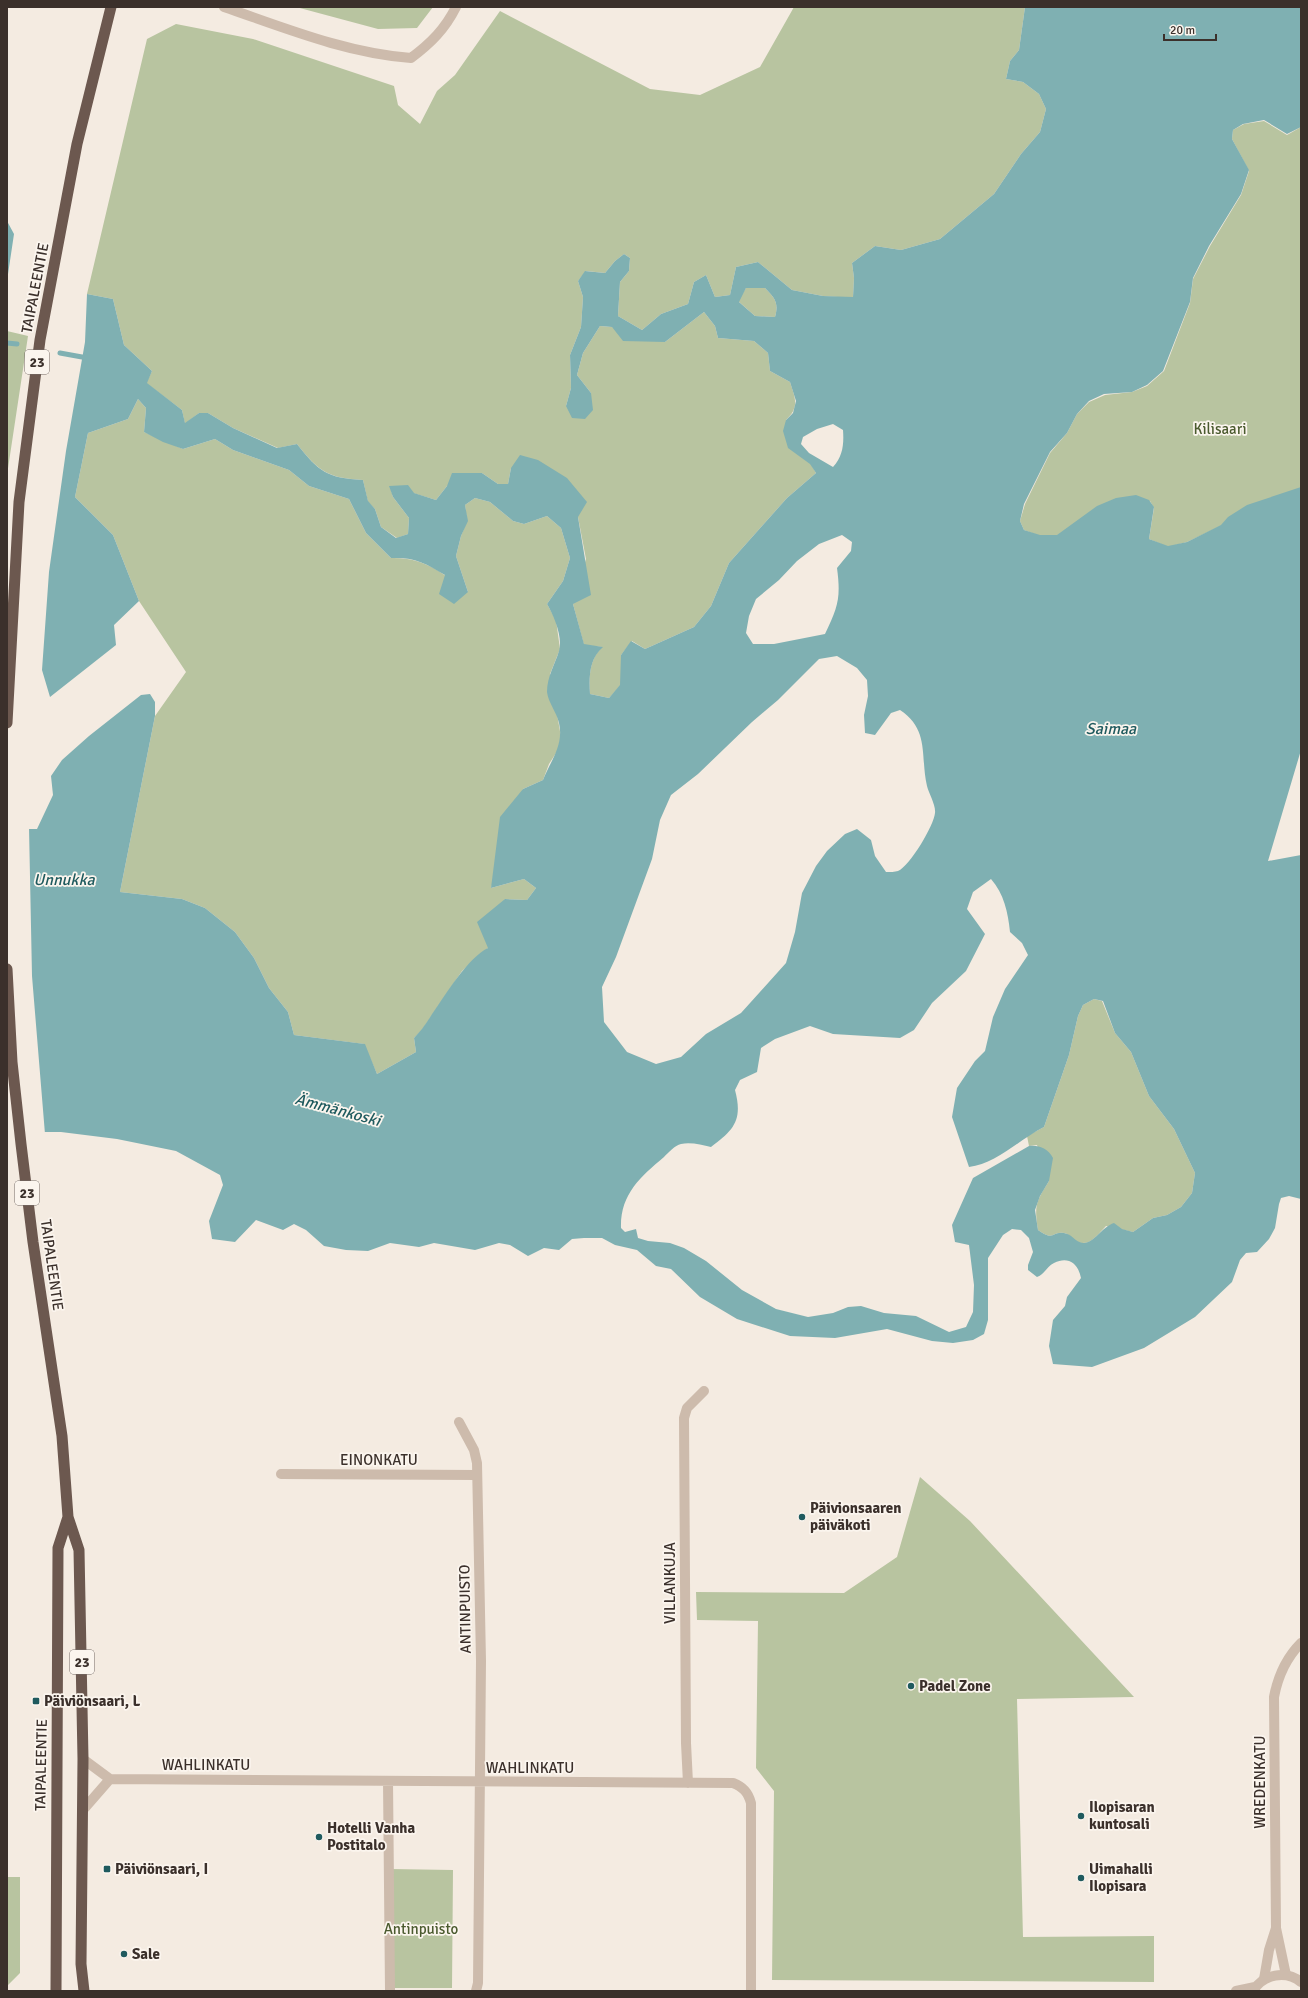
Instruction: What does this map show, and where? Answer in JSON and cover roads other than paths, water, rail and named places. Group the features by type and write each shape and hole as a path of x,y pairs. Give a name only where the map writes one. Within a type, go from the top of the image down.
{"highway":[{"name":"TAIPALEENTIE","path":"7,723 19,502 40,340 77,144 111,7"},
{"name":"TAIPALEENTIE","path":"7,969 12,1062 20,1144 62,1436 68,1517 79,1550 83,1759 81,1964 84,1991"},
{"name":"TAIPALEENTIE","path":"56,1991 57,1555 68,1517"}],"street":[{"path":"224,7 331,43 374,53 411,58 428,45 446,26 456,7"},
{"name":"VILLANKUJA","path":"688,1783 686,1736 684,1418 687,1408 704,1391"},
{"name":"ANTINPUISTO","path":"458,1422 474,1450 477,1463 481,1662 478,1983 476,1991"},
{"name":"EINONKATU","path":"281,1474 477,1475"},
{"name":"WREDENKATU","path":"1286,1975 1276,1928 1274,1697 1277,1680 1282,1669 1301,1643"},
{"path":"83,1759 110,1779 83,1810"},
{"name":"WAHLINKATU","path":"110,1779 479,1783 733,1783 742,1787 748,1794 751,1803 751,1991"},
{"path":"388,1781 390,1991"},
{"name":"WREDENKATU","path":"1264,1979 1269,1950 1276,1928"},
{"path":"1236,1991 1254,1989 1264,1979 1274,1975 1286,1975 1301,1982"}],"water":[{"name":"Saimaa","path":"1025,7 1301,7 1301,127 1287,134 1264,120 1243,124 1233,130 1232,139 1249,170 1241,194 1209,246 1193,278 1190,302 1163,371 1147,385 1132,392 1104,394 1089,401 1077,414 1067,433 1050,452 1024,504 1020,521 1024,530 1040,535 1057,535 1097,506 1116,498 1136,495 1149,500 1154,507 1149,539 1168,546 1187,542 1221,525 1228,517 1247,505 1301,487 1301,750 1268,861 1301,855 1301,1199 1289,1196 1281,1198 1275,1228 1269,1239 1257,1252 1246,1253 1240,1260 1232,1282 1195,1317 1144,1348 1092,1367 1053,1364 1049,1346 1053,1320 1065,1306 1067,1297 1081,1278 1080,1273 1072,1262 1064,1260 1052,1264 1037,1277 1028,1270 1028,1265 1033,1252 1029,1238 1021,1230 1012,1229 1003,1235 988,1258 988,1320 984,1334 973,1340 953,1343 932,1341 887,1329 835,1338 790,1336 737,1319 700,1297 671,1269 656,1266 637,1250 615,1245 602,1238 572,1239 559,1250 544,1248 528,1256 510,1245 499,1243 475,1250 434,1243 419,1247 390,1243 368,1251 346,1250 324,1246 306,1230 294,1224 283,1230 256,1220 235,1242 212,1239 209,1221 223,1185 220,1175 176,1151 117,1139 61,1132 7,1132 7,829 37,829 53,795 51,776 62,760 89,736 141,695 150,694 155,702 155,716 120,892 182,899 205,908 235,932 254,958 269,988 288,1012 294,1035 365,1044 377,1074 416,1052 414,1038 470,962 488,948 477,922 505,899 527,900 536,888 524,879 491,888 500,817 523,789 543,780 556,752 560,738 559,723 549,700 547,686 559,651 560,639 555,620 547,604 563,581 570,558 561,528 547,516 524,524 513,521 490,502 475,498 465,505 468,521 461,536 456,556 468,592 454,604 439,594 445,575 420,562 391,558 366,533 349,499 309,486 289,470 233,450 215,439 183,449 163,442 144,432 146,408 138,399 128,419 88,433 75,497 113,535 139,601 114,625 116,645 50,697 42,670 49,572 66,451 85,342 87,294 113,299 124,345 152,371 147,383 182,410 185,423 199,413 208,413 233,428 277,448 297,444 318,467 325,472 341,477 363,480 368,501 375,509 381,527 396,538 408,534 409,518 393,497 389,486 408,485 414,493 436,500 447,486 452,473 482,473 498,484 508,484 511,468 520,455 538,460 567,478 587,502 578,517 591,595 573,604 584,644 603,647 598,652 592,663 590,675 590,694 609,698 620,685 621,655 631,641 645,649 694,627 711,606 729,563 787,498 816,473 810,464 788,448 783,431 786,420 793,413 796,401 790,382 770,371 768,353 754,341 718,338 715,326 704,312 665,342 623,341 612,327 600,326 583,353 577,375 591,393 593,410 585,419 572,418 566,406 571,388 570,355 581,327 583,297 578,281 585,271 605,273 615,261 624,254 630,258 629,271 620,282 618,316 642,330 661,314 688,304 694,282 706,275 715,297 730,295 736,267 758,262 792,290 823,296 853,297 854,278 852,263 875,246 901,250 940,239 994,194 1021,154 1040,132 1046,109 1039,94 1023,82 1006,79 1010,61 1019,50","holes":["746,288 765,288 775,301 777,308 775,317 755,316 739,302","833,424 843,430 841,454 833,467 809,453 801,444 803,437 817,429","842,535 852,542 851,551 837,568 839,587 836,609 825,634 774,644 753,644 746,633 749,616 756,599 779,580 797,561 819,544","837,656 857,668 867,680 868,696 864,715 865,733 875,735 891,713 900,710 916,726 922,744 925,775 934,807 934,819 915,854 903,868 895,872 886,872 875,856 871,840 857,829 845,834 827,851 816,866 802,893 795,932 786,963 741,1013 706,1034 681,1057 656,1064 627,1052 604,1022 602,987 616,957 652,859 660,820 671,795 698,774 752,722 778,700 819,659","991,879 1005,904 1010,932 1022,943 1028,955 1005,989 993,1017 985,1051 975,1061 957,1088 952,1117 969,1167 989,1161 1044,1127 1069,1055 1078,1016 1083,1005 1094,999 1103,1001 1115,1033 1131,1052 1149,1096 1174,1129 1195,1173 1192,1193 1181,1207 1167,1215 1153,1218 1133,1232 1122,1229 1114,1223 1087,1243 1080,1242 1064,1233 1057,1233 1050,1236 1047,1235 1038,1230 1035,1210 1040,1196 1049,1181 1053,1158 1049,1152 1043,1148 1029,1146 973,1178 952,1225 955,1242 969,1245 974,1285 973,1312 966,1327 949,1332 916,1316 884,1313 861,1306 848,1307 833,1313 808,1317 776,1309 742,1290 706,1261 684,1248 670,1243 648,1241 638,1238 636,1229 625,1232 621,1228 624,1206 633,1188 647,1172 672,1149 685,1143 711,1147 731,1129 735,1123 738,1109 735,1090 740,1080 757,1072 761,1048 775,1039 810,1026 833,1034 900,1038 914,1030 932,1003 966,971 985,934 967,909 973,892"]},
{"path":"7,221 14,234 7,281"}],"waterway":[{"path":"7,343 17,344"},
{"path":"60,353 82,357"}],"place":[{"name":"Päivionsaaren päiväkoti","path":"802,1517"},
{"name":"Padel Zone","path":"911,1686"},
{"name":"Päiviönsaari, L","path":"36,1701"},
{"name":"Ilopisaran kuntosali","path":"1081,1816"},
{"name":"Hotelli Vanha Postitalo","path":"319,1837"},
{"name":"Päiviönsaari, I","path":"107,1869"},
{"name":"Uimahalli Ilopisara","path":"1081,1878"},
{"name":"Sale","path":"124,1954"}],"park label":[{"name":"Kilisaari","path":"1220,429"},
{"name":"Antinpuisto","path":"421,1929"}],"water label":[{"name":"Unnukka","path":"64,879"},
{"name":"Ämmänkoski","path":"338,1109"}]}
